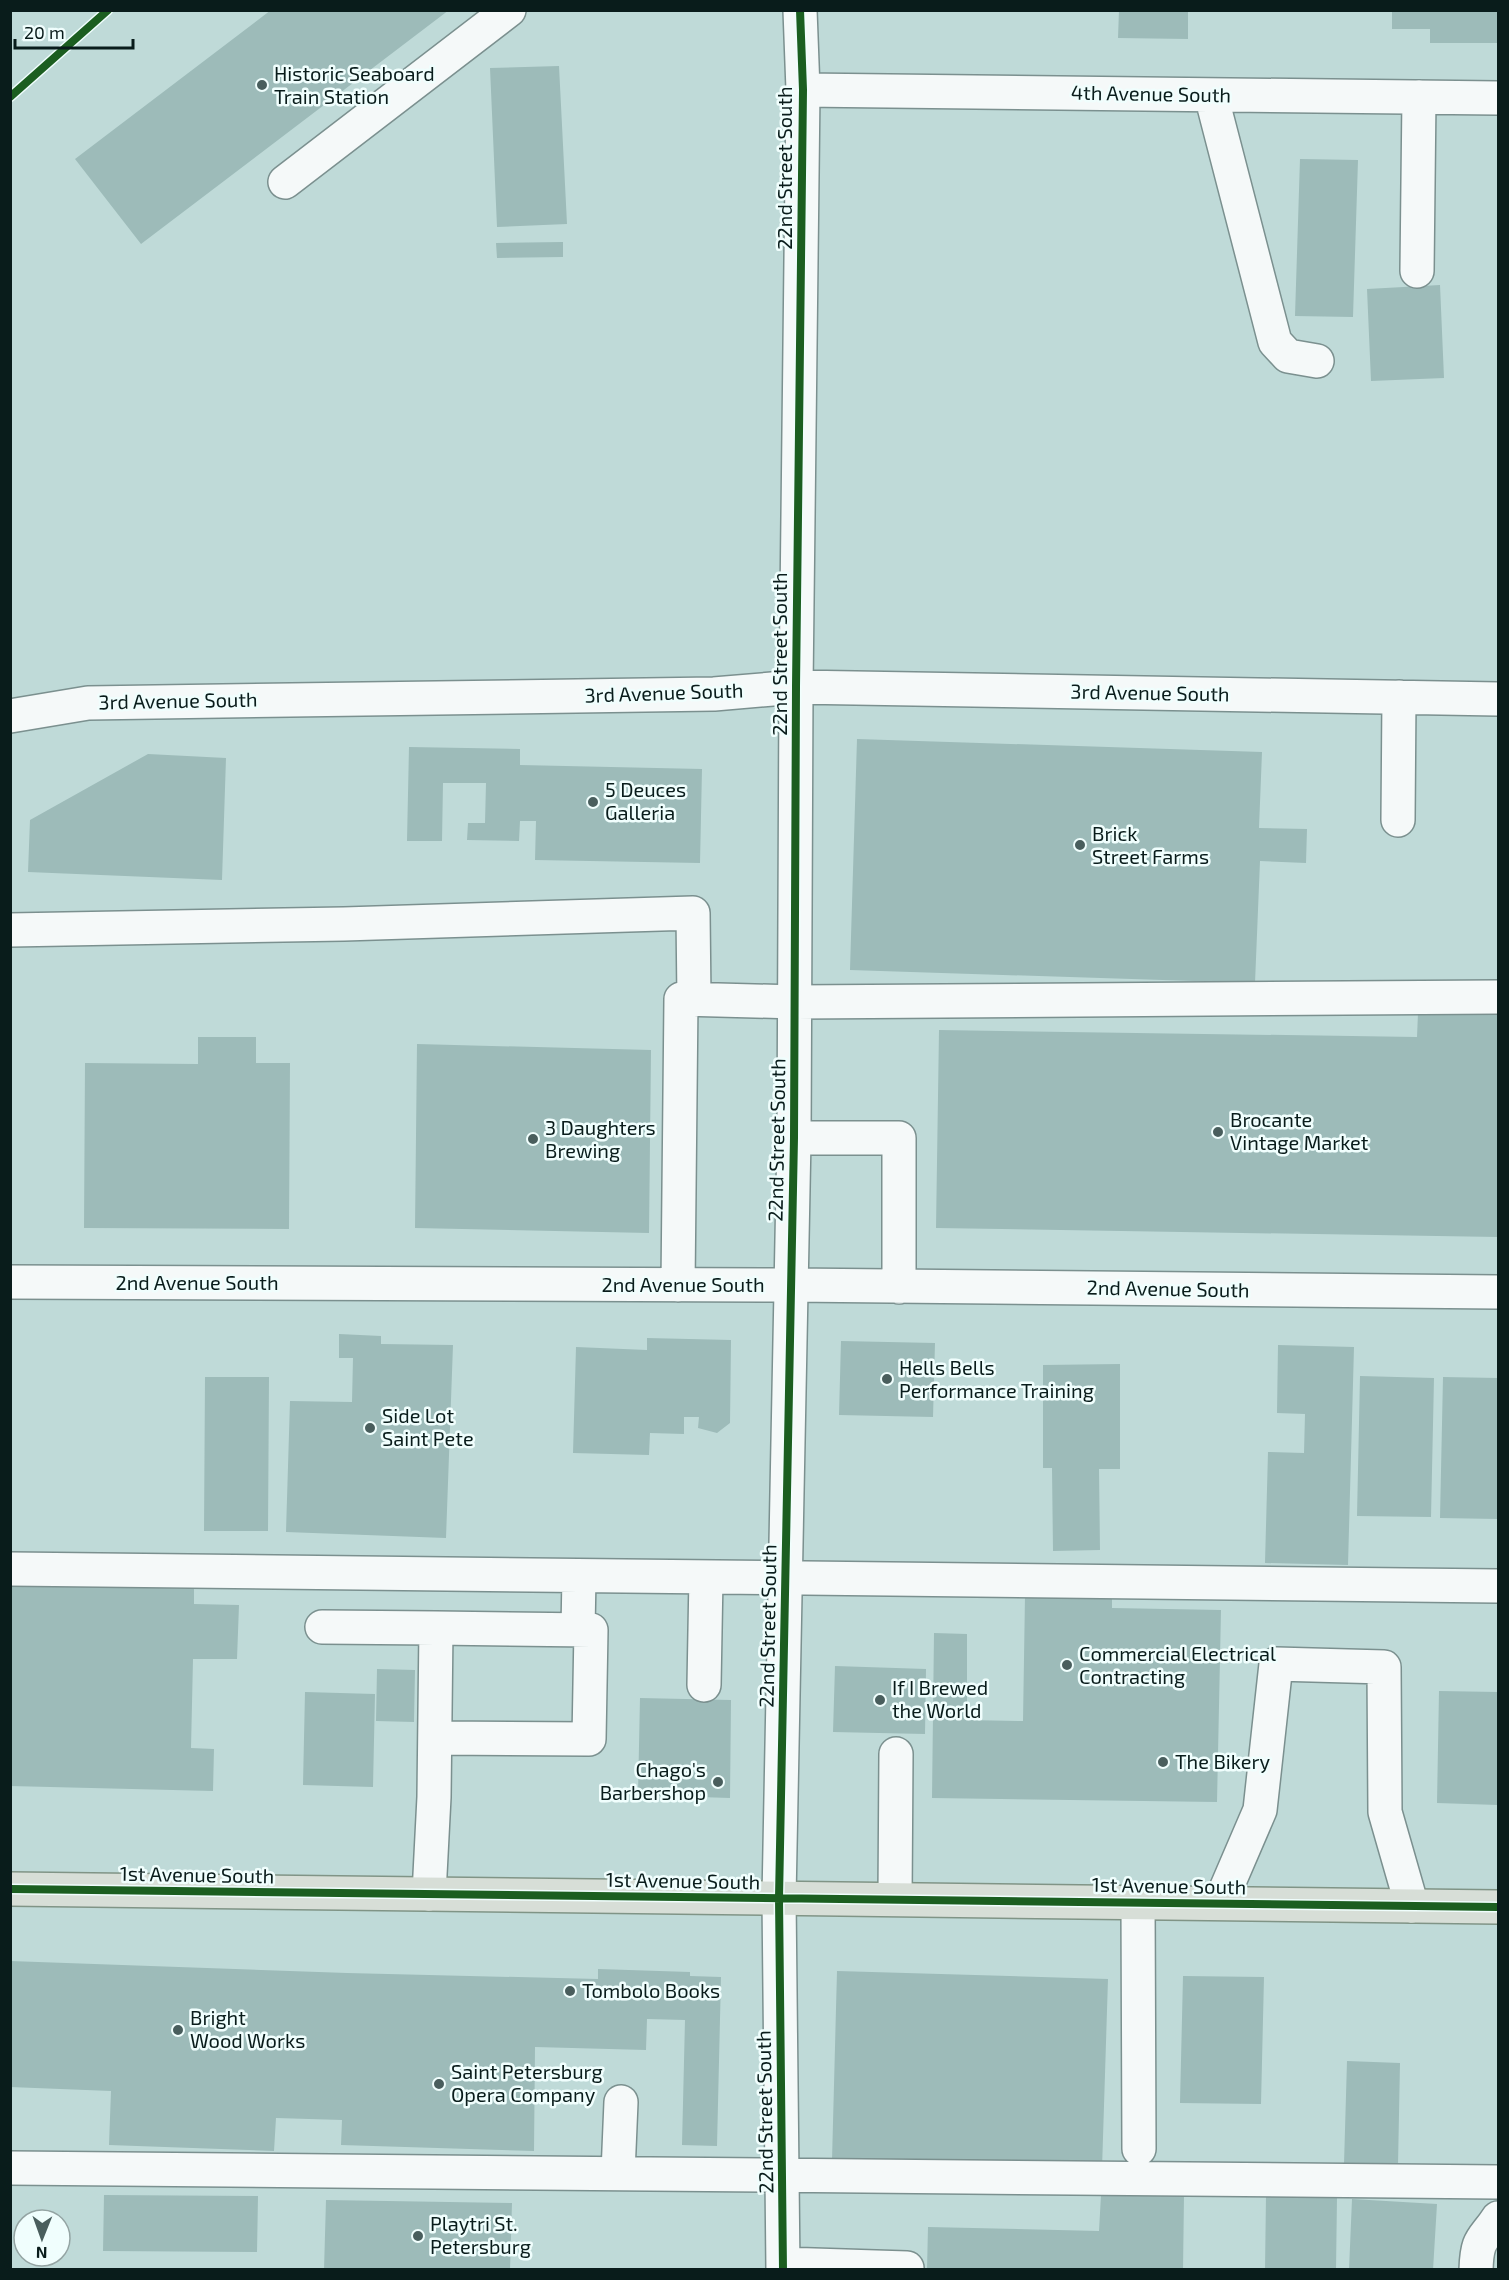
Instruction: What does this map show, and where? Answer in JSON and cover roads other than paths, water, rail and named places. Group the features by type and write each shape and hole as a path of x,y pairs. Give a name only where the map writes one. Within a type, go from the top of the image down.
{"main road":[{"name":"1st Avenue South","path":"10,1889 1498,1907"}],"street":[{"path":"285,182 509,10"},
{"name":"22nd Street South","path":"783,2267 779,1898 796,1002 796,687 803,90 801,10"},
{"name":"4th Avenue South","path":"803,90 1498,98"},
{"path":"1211,95 1275,342 1288,356 1317,361"},
{"path":"1417,271 1419,97"},
{"name":"3rd Avenue South","path":"10,716 88,703 714,694 796,687 1498,699"},
{"path":"1398,820 1399,697"},
{"path":"10,930 332,925 693,914 678,1285"},
{"path":"688,999 796,1002 1498,997"},
{"path":"794,1138 899,1138 899,1287"},
{"name":"2nd Avenue South","path":"10,1282 1498,1292"},
{"path":"10,1569 1498,1586"},
{"path":"578,1630 579,1576"},
{"path":"704,1685 706,1577"},
{"path":"322,1626 591,1630 589,1739 435,1738"},
{"path":"429,1894 435,1738 436,1628"},
{"path":"1220,1903 1260,1810 1276,1664 1384,1667 1385,1812 1412,1906"},
{"path":"895,1899 896,1755"},
{"path":"1138,1902 1139,2149"},
{"path":"618,2173 621,2102"},
{"path":"10,2168 1498,2182"},
{"path":"1476,2270 1477,2253 1482,2238 1498,2218"},
{"path":"783,2267 907,2268"}],"place":[{"name":"Historic Seaboard Train Station","path":"262,85"},
{"name":"5 Deuces Galleria","path":"593,802"},
{"name":"Brick Street Farms","path":"1080,845"},
{"name":"Brocante Vintage Market","path":"1218,1132"},
{"name":"3 Daughters Brewing","path":"533,1139"},
{"name":"Hells Bells Performance Training","path":"887,1379"},
{"name":"Side Lot Saint Pete","path":"370,1428"},
{"name":"Commercial Electrical Contracting","path":"1067,1665"},
{"name":"If I Brewed the World","path":"880,1700"},
{"name":"The Bikery","path":"1163,1762"},
{"name":"Chago's Barbershop","path":"718,1782"},
{"name":"Tombolo Books","path":"570,1991"},
{"name":"Bright Wood Works","path":"178,2030"},
{"name":"Saint Petersburg Opera Company","path":"439,2084"},
{"name":"Playtri St. Petersburg","path":"418,2236"}]}
